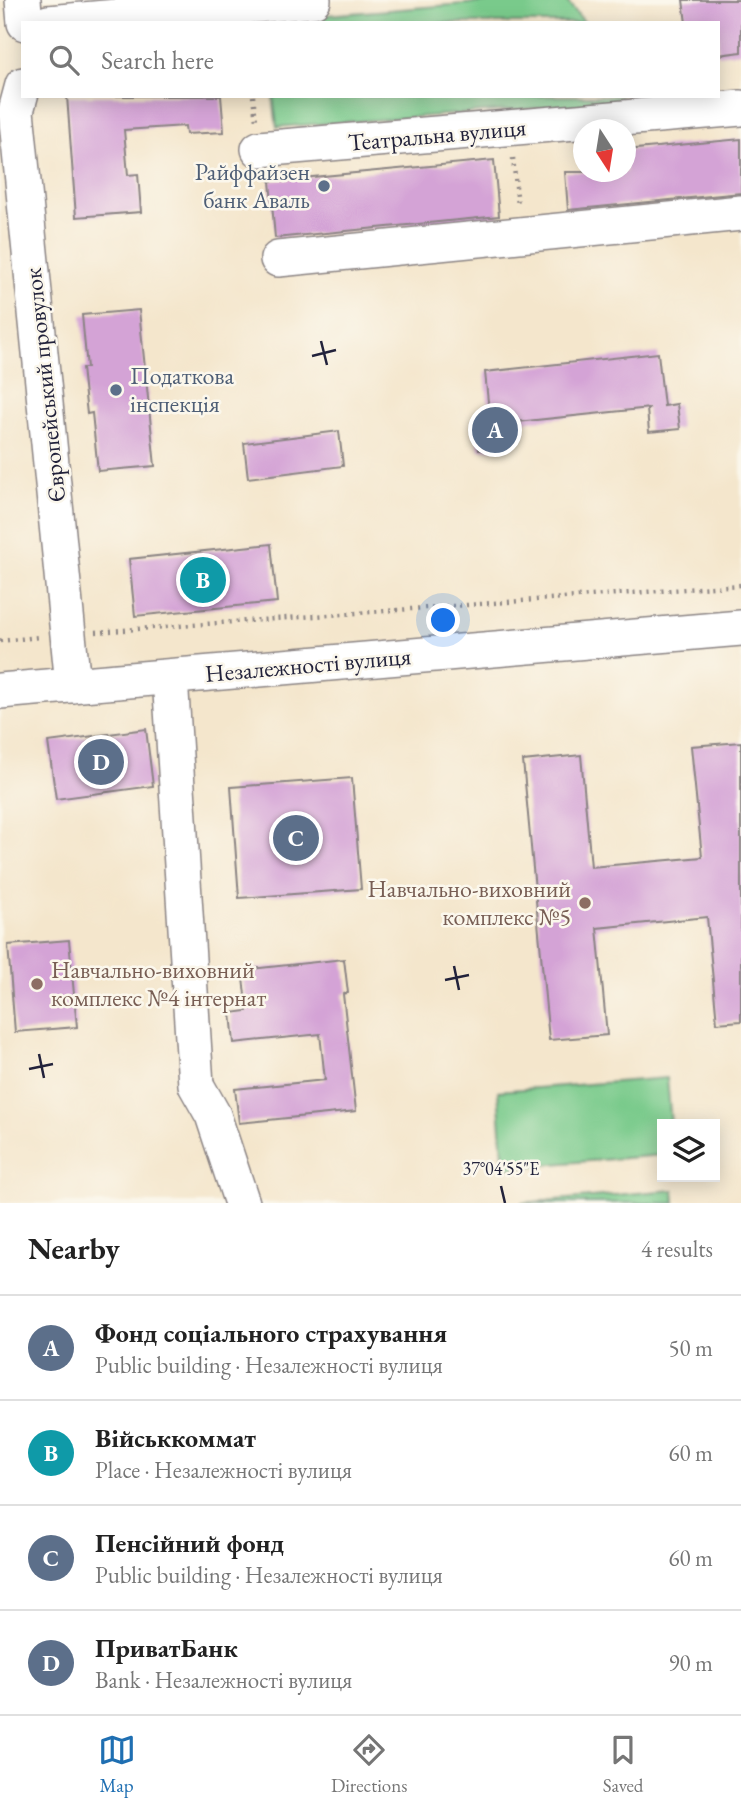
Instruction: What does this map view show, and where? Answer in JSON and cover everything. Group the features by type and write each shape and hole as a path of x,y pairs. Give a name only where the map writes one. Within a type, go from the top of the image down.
{"street":[{"path":"23,0 25,21"},
{"path":"71,21 313,0"},
{"name":"Європейський провулок","path":"21,92 11,156 71,634 73,685"},
{"name":"Театральна вулиця","path":"259,149 510,130 741,108"},
{"path":"278,259 741,213"},
{"name":"Незалежності вулиця","path":"0,691 741,628"},
{"path":"170,677 196,1084 213,1115 242,1203"}],"path":[{"path":"510,130 522,236"},
{"path":"0,641 741,585"}],"green space":[{"path":"513,0 566,0 583,21 266,21"},
{"path":"273,98 621,98 621,102 277,127"},
{"path":"667,1078 671,1119 657,1119 657,1155 504,1168 498,1091"},
{"path":"673,1190 675,1203 521,1203"}],"building":[{"path":"683,0 741,0 741,52 720,55 720,21 686,21"},
{"path":"67,98 221,98 224,132 186,134 185,126 124,130 128,175 138,174 141,212 76,217"},
{"path":"741,139 741,193 568,210 565,172 573,172 573,182 636,182 636,149"},
{"path":"494,160 499,216 275,238 270,181"},
{"name":"Податкова інспекція","path":"139,310 155,466 98,471 92,413 87,414 82,368 87,368 82,315"},
{"path":"658,353 664,406 677,404 680,429 649,432 647,409 650,408 508,423 511,447 479,450 476,424 490,422 485,372"},
{"path":"339,431 343,466 248,478 244,443"},
{"path":"271,544 277,602 135,616 129,559"},
{"path":"146,729 153,786 56,799 48,742"},
{"path":"741,742 741,1021 717,1023 707,917 597,928 607,1035 549,1040 523,761 581,755 591,867 702,857 691,746"},
{"path":"352,778 361,889 239,898 231,787"},
{"path":"69,940 77,1027 15,1032 8,945"},
{"path":"344,959 348,993 343,994 356,1111 239,1123 235,1089 325,1080 320,1034 234,1043 231,1013 247,1011 242,970"}],"place":[{"name":"Райффайзен банк Аваль","path":"324,186"},
{"name":"Податкова інспекція","path":"116,390"},
{"name":"Фонд соціального страхування","path":"495,430"},
{"name":"Військкоммат","path":"203,580"},
{"name":"ПриватБанк","path":"101,762"},
{"name":"Пенсійний фонд","path":"296,838"},
{"name":"Навчально-виховний комплекс №5","path":"585,903"},
{"name":"Навчально-виховний комплекс №4 інтернат","path":"37,984"}]}
